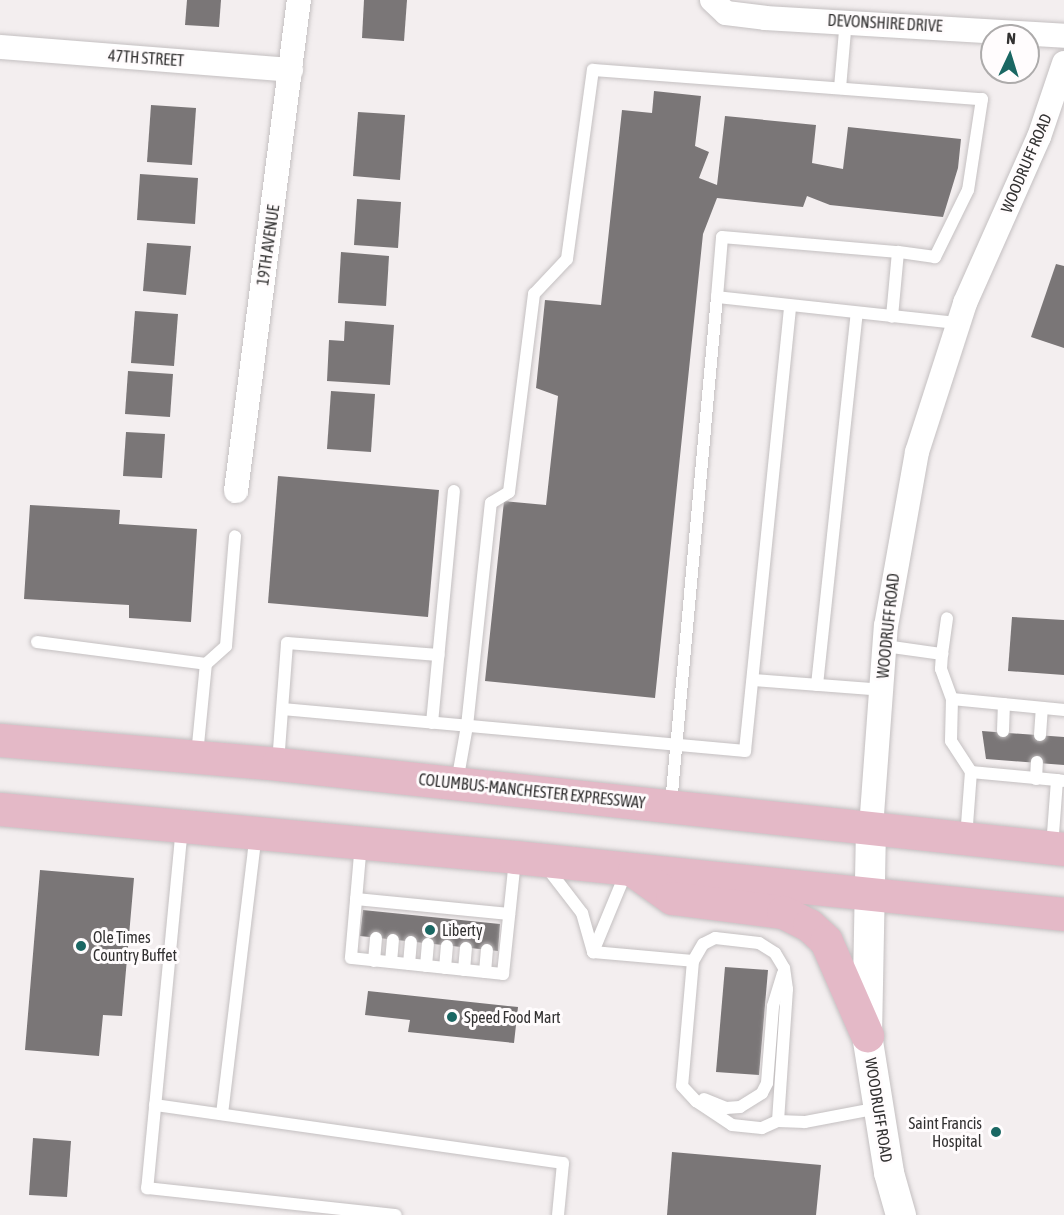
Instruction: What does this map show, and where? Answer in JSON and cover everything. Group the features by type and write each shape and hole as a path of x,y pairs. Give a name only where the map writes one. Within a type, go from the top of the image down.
{"main road":[{"name":"COLUMBUS-MANCHESTER EXPRESSWAY","path":"0,740 278,764 1058,849"},
{"path":"0,809 528,858 1064,914"},
{"path":"630,869 672,898 783,912 809,925 826,941 867,1035"}],"street":[{"name":"19TH AVENUE","path":"236,491 291,70 298,0"},
{"name":"DEVONSHIRE DRIVE","path":"712,0 726,13 1064,36"},
{"name":"47TH STREET","path":"0,47 291,70"},
{"name":"WOODRUFF ROAD","path":"901,1215 867,1035 871,828 885,646 900,532 917,452 958,323 1040,137 1064,63"}],"lane":[{"path":"840,88 846,20"},
{"path":"457,783 467,726 491,503 509,492 534,294 567,259 593,70 982,99 968,190 935,257 722,237 671,806"},
{"path":"892,317 897,252"},
{"path":"717,297 958,323"},
{"path":"283,709 745,751 790,306"},
{"path":"817,685 857,313"},
{"path":"432,723 454,490"},
{"path":"197,756 206,664 226,646 235,536"},
{"path":"947,618 941,669 952,699 951,741 971,772 966,839"},
{"path":"37,642 206,664"},
{"path":"278,764 288,643 439,655"},
{"path":"885,646 942,654"},
{"path":"753,680 882,690"},
{"path":"952,699 1064,711"},
{"path":"1003,731 1004,704"},
{"path":"1040,735 1042,708"},
{"path":"999,775 1000,761"},
{"path":"1036,779 1037,762"},
{"path":"971,772 1060,781 1058,849"},
{"path":"183,825 147,1188 396,1215"},
{"path":"222,1114 256,832"},
{"path":"362,842 351,958 504,974 509,914 528,858 582,913 593,952"},
{"path":"593,952 630,869"},
{"path":"356,899 379,906 414,910 490,917 509,914"},
{"path":"374,961 376,938"},
{"path":"778,1121 787,989 784,969 775,953 759,943 740,939 715,938 703,944 693,961 682,1086 696,1101 732,1125 762,1128 778,1121 805,1122 879,1108"},
{"path":"391,962 393,940"},
{"path":"409,964 411,942"},
{"path":"426,966 428,944"},
{"path":"445,968 447,946"},
{"path":"464,970 466,948"},
{"path":"485,972 487,950"},
{"path":"593,952 693,961"},
{"path":"682,1086 726,1108 747,1104 762,1093 766,1083 773,1006 784,969"},
{"path":"155,1105 563,1163 558,1215"}],"building":[{"path":"187,0 221,0 219,27 185,25"},
{"path":"364,0 407,0 404,41 362,38"},
{"path":"654,91 701,96 695,146 709,152 699,178 717,185 725,116 816,125 812,163 843,169 848,127 961,139 958,168 943,217 830,205 807,196 803,207 717,198 703,234 655,698 485,681 504,501 546,505 558,396 536,388 545,300 601,305 622,110 652,113"},
{"path":"151,105 196,108 192,165 147,162"},
{"path":"358,112 405,115 400,180 353,176"},
{"path":"140,174 198,178 195,224 137,220"},
{"path":"357,199 401,202 398,248 354,245"},
{"path":"147,243 191,246 186,295 143,291"},
{"path":"341,252 389,256 386,306 338,303"},
{"path":"1056,264 1064,266 1064,348 1031,337"},
{"path":"135,311 178,314 174,366 131,363"},
{"path":"345,321 394,325 390,385 327,381 329,340 344,341"},
{"path":"128,371 173,374 170,417 125,414"},
{"path":"331,391 375,394 371,452 327,449"},
{"path":"126,432 165,434 162,478 123,476"},
{"path":"278,476 439,490 428,617 268,603"},
{"path":"30,505 120,510 119,524 197,529 191,622 129,618 129,605 24,599"},
{"path":"1012,617 1064,620 1064,675 1008,671"},
{"path":"982,731 1064,737 1064,765 986,759"},
{"name":"Ole Times Country Buffet","path":"40,870 134,878 122,1016 103,1015 99,1056 25,1050"},
{"name":"Liberty","path":"363,910 500,924 498,951 360,936"},
{"path":"725,967 768,970 759,1075 716,1072"},
{"name":"Speed Food Mart","path":"368,991 518,1007 514,1043 408,1032 410,1020 365,1015"},
{"path":"33,1138 71,1141 67,1197 29,1195"},
{"path":"672,1152 821,1165 816,1215 667,1215"}],"place":[{"name":"Liberty","path":"430,930"},
{"name":"Ole Times Country Buffet","path":"81,946"},
{"name":"Speed Food Mart","path":"452,1017"},
{"name":"Saint Francis Hospital","path":"996,1132"}]}
